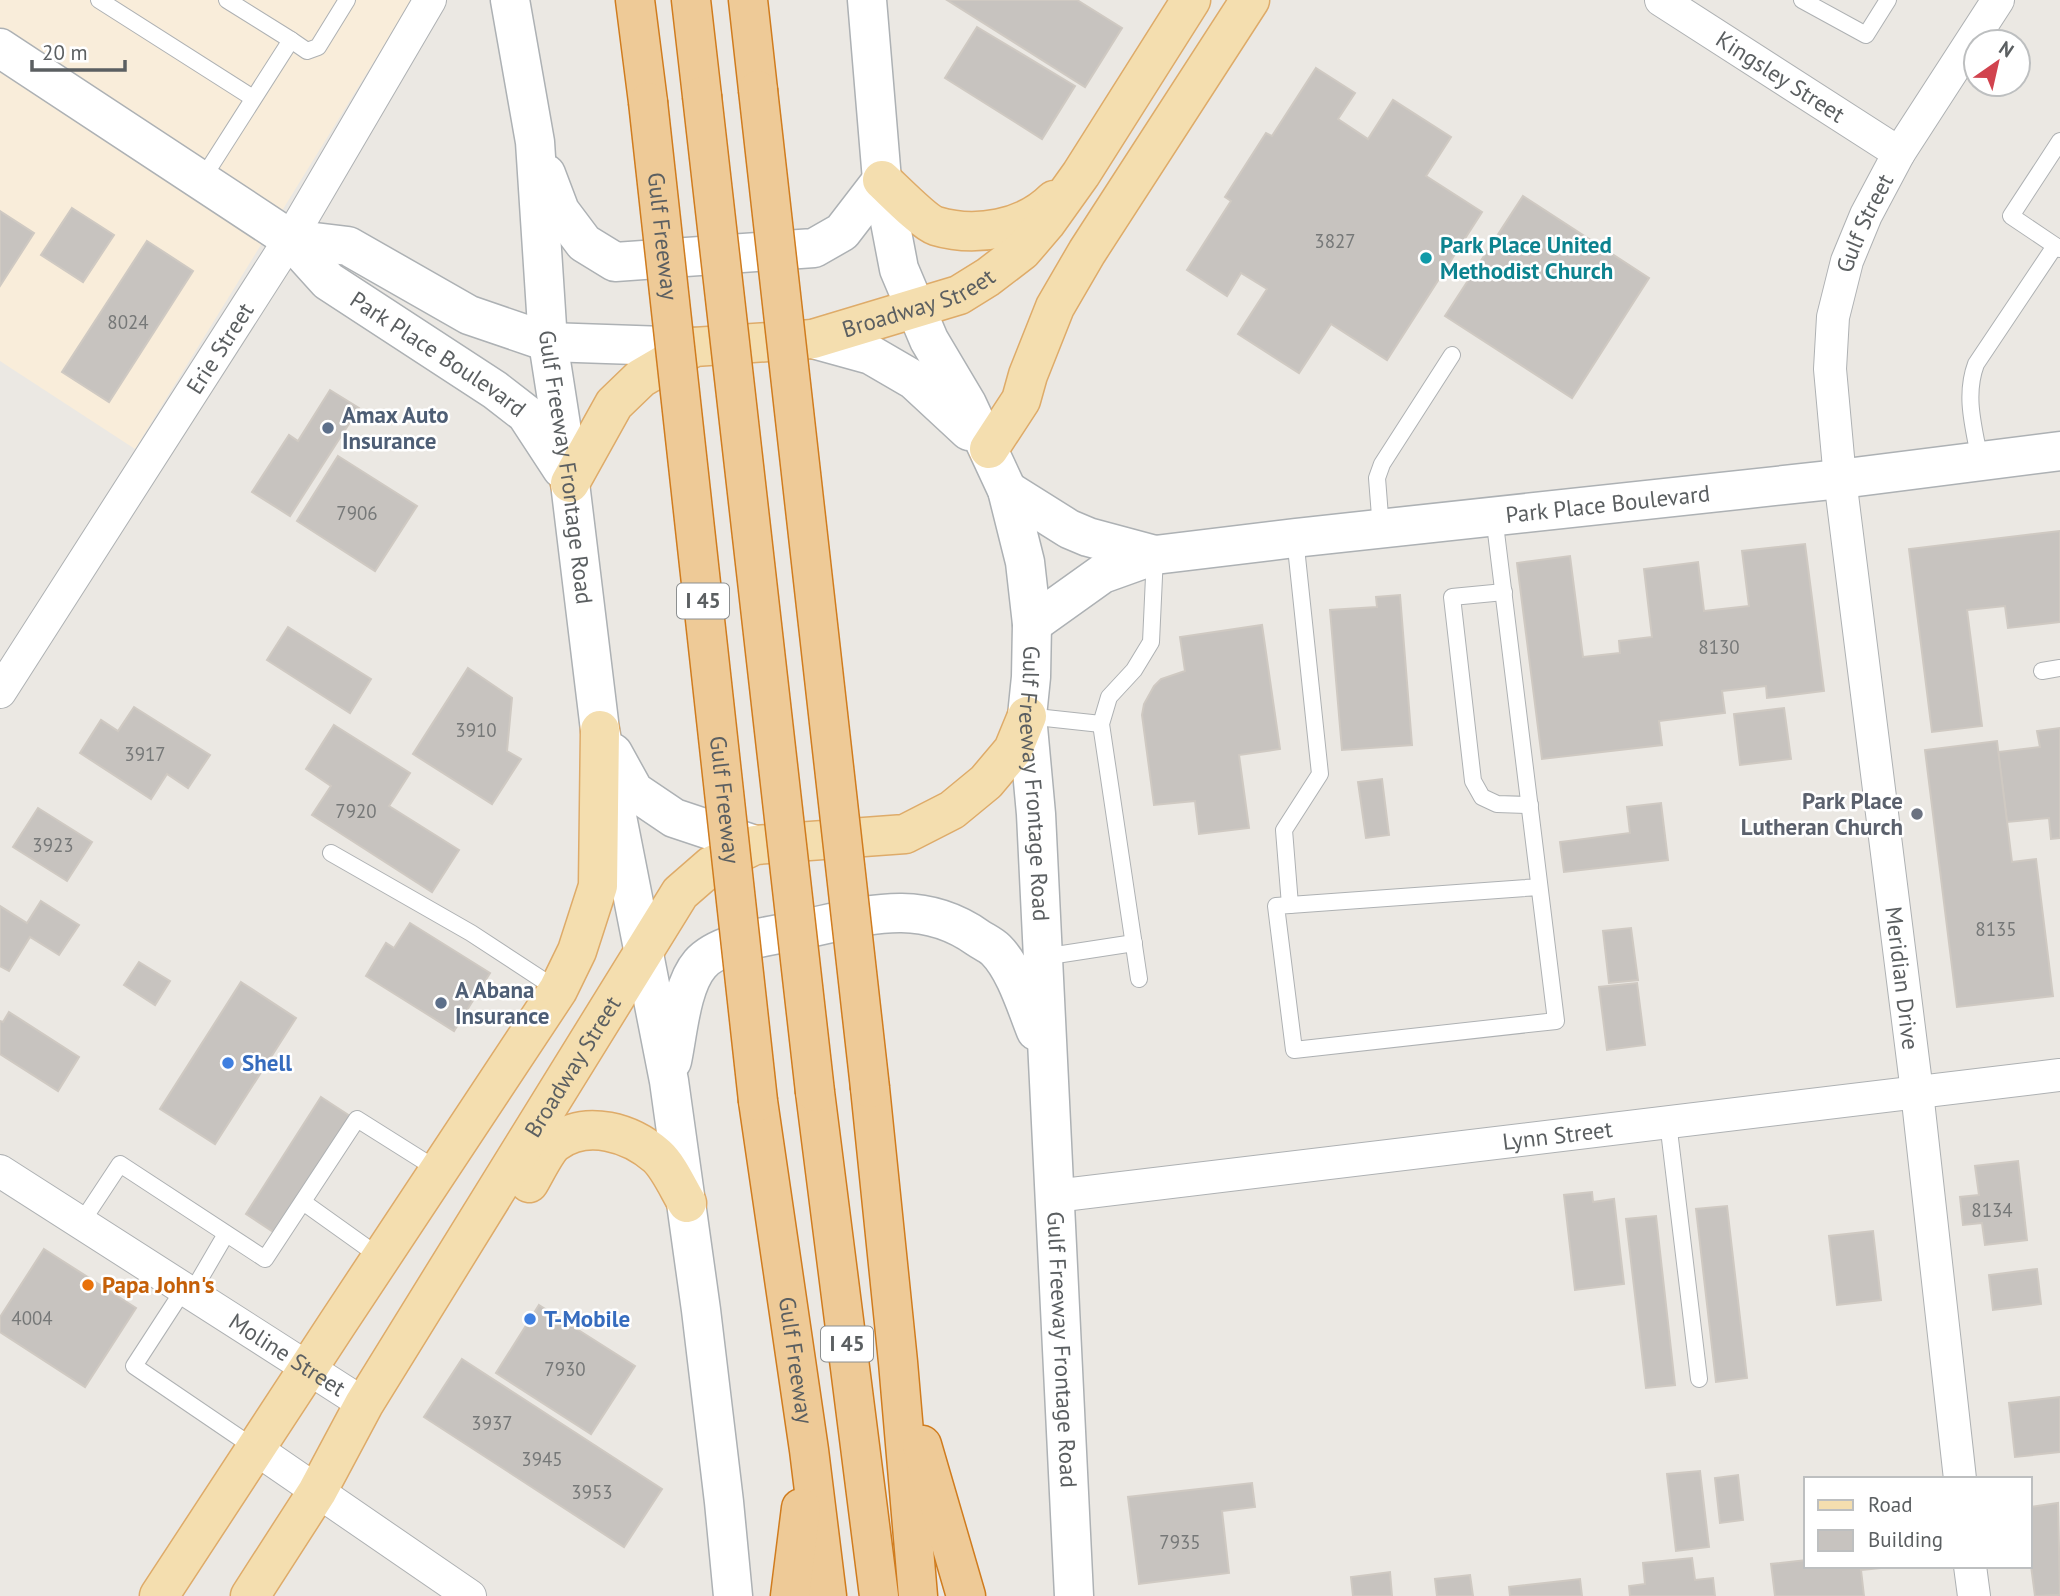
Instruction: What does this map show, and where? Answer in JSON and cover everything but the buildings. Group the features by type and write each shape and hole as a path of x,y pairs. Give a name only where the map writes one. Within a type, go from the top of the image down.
{"highway":[{"name":"Gulf Freeway","path":"635,0 758,1101 809,1450 827,1596"},
{"name":"I 45","path":"691,0 815,1092 879,1596"},
{"name":"I 45","path":"748,0 870,1088 898,1362 918,1596"},
{"path":"898,1362 966,1596"},
{"path":"790,1596 809,1450"}],"main road":[{"name":"Gulf Freeway Frontage Road","path":"510,0 535,142 548,342 570,482 600,730 669,1081 723,1489 733,1596"},
{"name":"Gulf Freeway Frontage Road","path":"867,0 882,180 899,269 929,340 967,404 1007,490 1025,562 1032,624 1027,716 1036,814 1074,1596"},
{"path":"813,339 871,355 914,380 989,449 1021,400 1055,307 1087,252 1250,0"},
{"name":"Broadway Street","path":"570,482 614,404 641,378 694,347 813,339 959,295 1022,251 1081,174 1182,7"},
{"name":"Park Place Boulevard","path":"0,48 290,239 328,281 495,390 526,414 570,482"},
{"path":"535,142 560,211 584,243 615,262 814,248 842,232 882,180 934,225 991,231 1044,210 1081,174"},
{"name":"Park Place Boulevard","path":"290,239 348,246 469,315 548,342 694,347"},
{"name":"Park Place Boulevard","path":"1032,624 1102,574 1155,555 1840,479 2060,450"},
{"name":"Park Place Boulevard","path":"1007,490 1069,529 1087,537 1155,555"},
{"name":"Broadway Street","path":"250,1596 317,1492 364,1404 680,893 711,866 755,845 905,834 952,810 986,782 1013,750 1027,716"},
{"path":"600,730 634,791 674,818 755,845"},
{"path":"159,1596 558,990 577,951 598,886 600,730"},
{"path":"669,1081 684,1001 695,971 702,961 736,943 892,912 924,914 964,928 996,950 1016,982 1047,1059"},
{"path":"487,1204 526,1188 555,1142 582,1131 596,1130 610,1130 635,1141 659,1157 687,1202"}],"street":[{"name":"Erie Street","path":"0,692 290,239 430,0"},
{"name":"Kingsley Street","path":"1661,0 1899,153"},
{"name":"Gulf Street","path":"1840,479 1830,369 1833,317 1847,261 1866,215 1899,153 1998,0"},
{"name":"Meridian Drive","path":"1840,479 1917,1092 1960,1477"},
{"name":"Lynn Street","path":"1055,1196 2060,1075"},
{"name":"Moline Street","path":"0,1171 364,1404"},
{"path":"256,1450 470,1596"},
{"path":"1970,1568 1974,1596"}],"lane":[{"path":"99,0 253,98"},
{"path":"227,0 253,7 307,51 318,47 347,0"},
{"path":"1802,0 1866,36 1888,0"},
{"path":"201,181 291,40"},
{"path":"1980,461 1969,399 1971,378 1976,364 2058,247 2011,216 2060,141"},
{"path":"1381,529 1377,478 1381,464 1452,355"},
{"path":"1494,516 1556,1021 1294,1050 1276,906 1539,887"},
{"path":"1290,905 1284,830 1320,774 1295,538"},
{"path":"1139,979 1101,724 1109,697 1134,670 1150,642 1155,555"},
{"path":"1504,592 1452,597 1473,781 1482,797 1497,804 1530,805"},
{"path":"2042,671 2060,668"},
{"path":"1027,716 1101,724"},
{"path":"331,852 471,933 558,990"},
{"path":"1042,957 1133,943"},
{"path":"80,1223 120,1164 265,1259 357,1119 438,1170"},
{"path":"1668,1122 1699,1379"},
{"path":"303,1202 380,1257"},
{"path":"226,1234 134,1366 256,1450"}],"shaded area":[{"path":"0,0 412,0 135,449 0,361"}],"place":[{"name":"Park Place United Methodist Church","path":"1426,258"},
{"name":"Amax Auto Insurance","path":"328,428"},
{"name":"Park Place Lutheran Church","path":"1917,814"},
{"name":"A Abana Insurance","path":"441,1003"},
{"name":"Shell","path":"228,1063"},
{"name":"Papa John's","path":"88,1285"},
{"name":"T-Mobile","path":"530,1319"}]}
